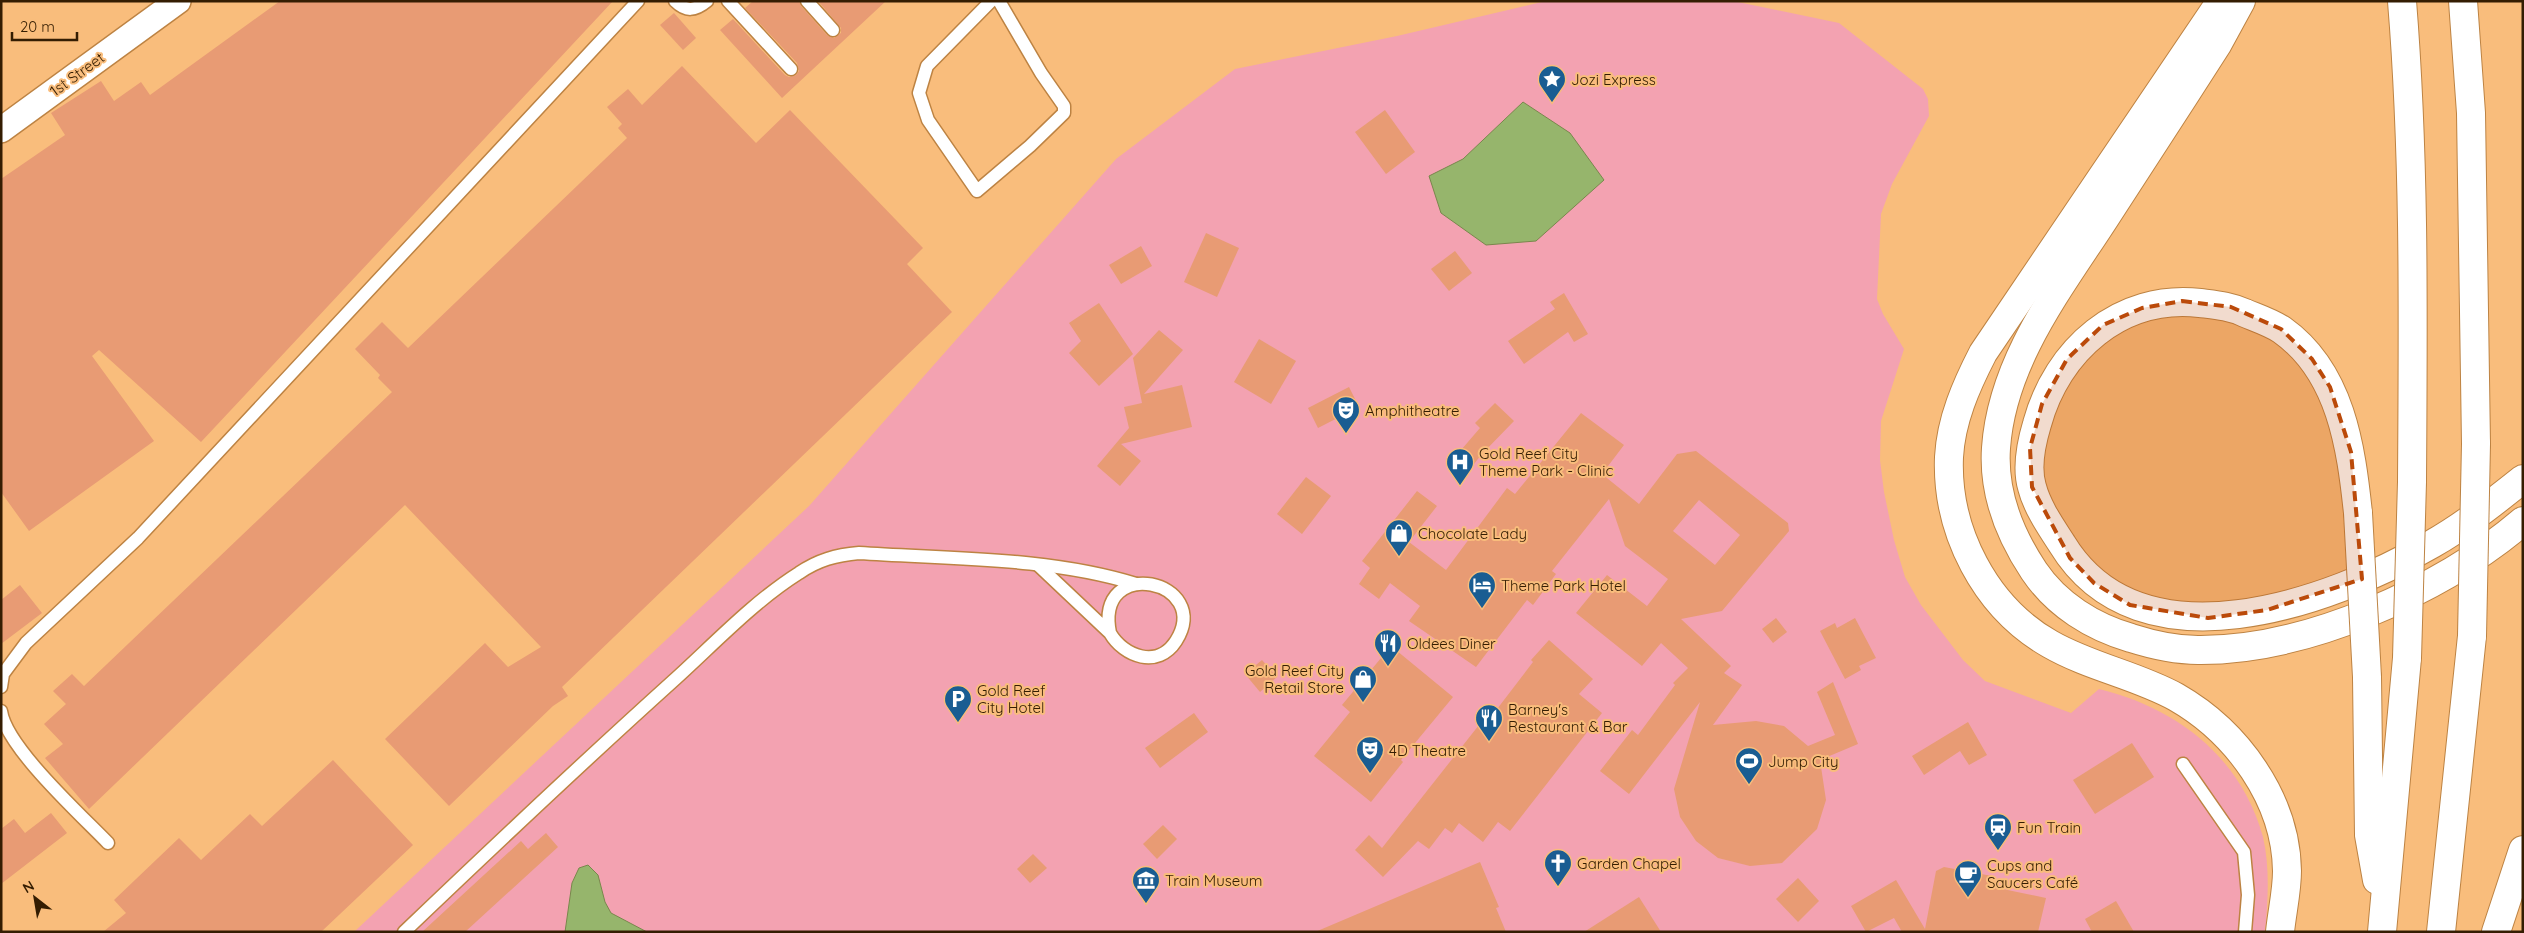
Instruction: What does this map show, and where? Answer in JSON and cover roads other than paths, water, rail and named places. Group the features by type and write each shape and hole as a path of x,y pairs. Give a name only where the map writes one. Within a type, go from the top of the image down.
{"highway":[{"path":"2221,1 1983,353 1965,388 1955,423 1949,456 1951,500 1962,541 1978,572 1995,595 2024,626 2050,644 2076,657 2175,697 2214,722 2244,755 2268,793 2282,835 2287,871 2280,932"},
{"path":"2241,1 2217,45 2045,312 2016,363 2003,402 1996,448 1996,473 2000,500 2025,558 2039,579 2058,598 2083,618 2113,633 2155,645 2197,650 2238,648 2320,630 2437,581 2523,521"},
{"path":"2383,927 2407,658 2412,482 2413,268 2410,113 2402,1"},
{"path":"2441,932 2472,636 2476,444 2471,113 2463,1"},
{"path":"2383,927 2370,835 2368,677 2358,513 2351,452 2330,387 2312,359 2282,329 2231,307 2182,301 2142,308 2104,325 2067,359 2042,404 2030,448 2032,487 2049,524 2070,558 2094,583 2130,605 2208,618 2266,610 2352,584 2433,544 2523,480"},
{"path":"2496,932 2523,850"}],"street":[{"name":"1st Street","path":"1,130 178,1"}],"lane":[{"path":"1,687 3,674 26,644 138,538 638,1"},
{"path":"675,1 683,9 692,10 700,7 707,1"},
{"path":"728,1 791,69"},
{"path":"807,1 834,30"},
{"path":"991,1 927,66 920,93 928,120 977,191 1030,146 1064,113 1064,106 1041,73 999,1"},
{"path":"404,932 574,770 761,601 798,573 824,559 840,554 859,553 1038,565 1104,574 1136,584 1159,585 1177,599 1182,610 1180,634 1168,648 1151,656 1138,656 1127,652 1117,644 1110,633 1038,565"},
{"path":"1110,633 1108,621 1110,608 1116,597 1124,589 1136,584"},
{"path":"1,711 3,722 15,742 108,843"},
{"path":"2183,764 2244,852 2248,895 2245,932"}],"place":[{"name":"Jozi Express","path":"1552,103"},
{"name":"Amphitheatre","path":"1346,434"},
{"name":"Gold Reef City Theme Park - Clinic","path":"1460,486"},
{"name":"Chocolate Lady","path":"1399,557"},
{"name":"Theme Park Hotel","path":"1482,609"},
{"name":"Oldees Diner","path":"1388,667"},
{"name":"Gold Reef City Retail Store","path":"1363,703"},
{"name":"Gold Reef City Hotel","path":"958,723"},
{"name":"Barney's Restaurant & Bar","path":"1489,742"},
{"name":"4D Theatre","path":"1370,774"},
{"name":"Jump City","path":"1749,785"},
{"name":"Fun Train","path":"1998,851"},
{"name":"Garden Chapel","path":"1558,887"},
{"name":"Cups and Saucers Café","path":"1968,898"},
{"name":"Train Museum","path":"1146,904"}]}
